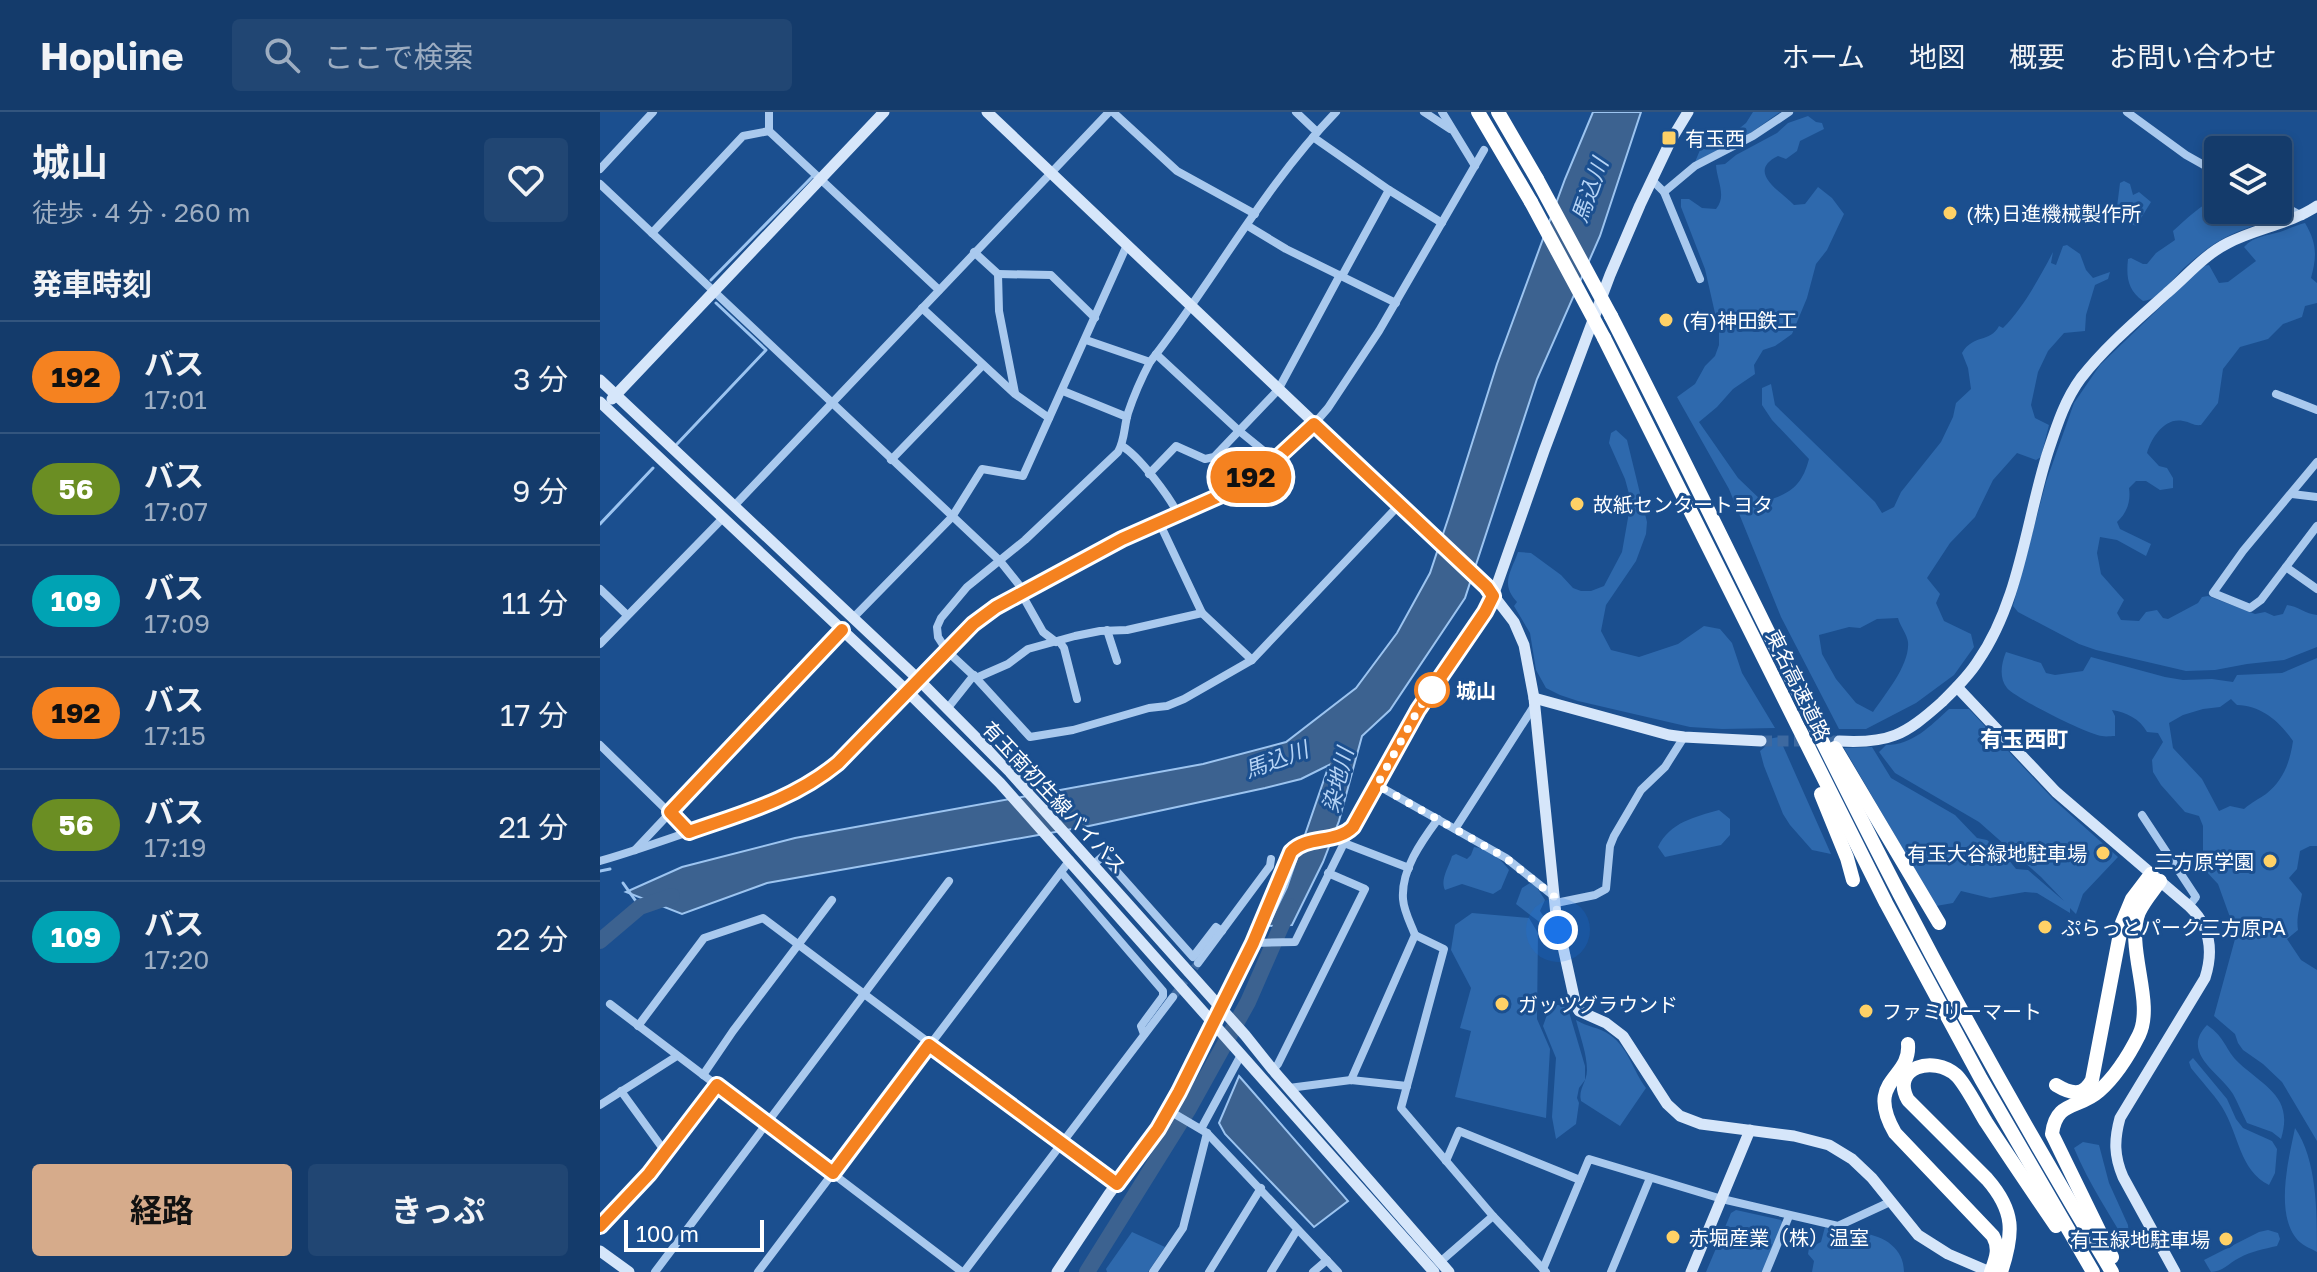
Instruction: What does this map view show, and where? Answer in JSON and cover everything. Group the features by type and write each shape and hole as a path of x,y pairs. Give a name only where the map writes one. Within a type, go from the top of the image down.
{"highway":[{"name":"東名高速道路","path":"1478,112 1531,202 1604,338 1893,917 2090,1272"},
{"name":"東名高速道路","path":"1498,112 1611,316 1683,455 1915,923 1995,1070 2112,1272"},
{"path":"1780,655 1939,923"},
{"path":"1777,687 1847,858 1853,880"},
{"path":"2056,1085 2067,1092 2079,1092 2085,1090 2092,1080 2122,923 2132,899 2156,878"},
{"path":"2119,1272 2052,1134 2055,1118 2061,1111 2097,1094 2109,1081 2142,1028 2144,1012 2136,921 2156,878"},
{"path":"1908,1044 1905,1061 1884,1096 1885,1115 1895,1133 1993,1236 1998,1252 1990,1272"},
{"path":"2001,1272 2011,1239 2005,1204 1987,1179 1908,1100 1903,1084 1910,1071 1917,1067 1939,1065 1959,1077 2017,1169 2090,1272"}],"street":[{"path":"600,169 653,112"},
{"path":"769,112 769,131 939,290"},
{"path":"602,407 884,112"},
{"path":"987,112 1490,591 1519,631 1534,702 1558,930 1579,1011 1606,1023 1623,1036 1658,1092 1674,1111 1688,1120 1808,1138 1829,1145 1861,1167 1908,1224 1928,1243 1990,1272"},
{"path":"734,506 1050,172 1111,112 1177,171 1255,214"},
{"path":"1296,112 1315,134 1389,190 1442,223"},
{"path":"1336,112 1315,134 1255,214 1150,362 1138,385 1118,452 1000,561 967,587 941,618 937,627 938,637 947,651 975,676 1030,737 1073,730 1149,708 1167,706 1252,660 1400,504"},
{"path":"1424,112 1454,132"},
{"path":"1442,112 1475,166"},
{"path":"1253,943 1295,942 1344,837 1418,710 1485,612 1490,591 1610,275 1652,180 1688,112"},
{"path":"1664,192 1695,166 1753,136 1789,112"},
{"path":"2127,112 2204,165"},
{"path":"652,233 743,136 769,131"},
{"path":"600,861 785,797 816,781 838,763 973,624 1023,592 1159,522 1235,489 1275,460 1328,408 1396,303 1484,150"},
{"path":"1652,180 1664,192 1700,279"},
{"path":"600,184 1000,561 1023,592 1043,632 1064,648 1077,699"},
{"path":"1149,474 1176,446 1205,459 1214,457 1278,390 1389,190"},
{"path":"1839,741 1877,741 1899,735 1925,717 1978,662 2004,611 2021,557 2040,476 2066,401 2107,349 2213,252 2254,231 2302,216 2317,206"},
{"path":"2292,211 2302,216"},
{"path":"1248,226 1286,249 1396,303"},
{"path":"853,618 952,517 982,469 1023,476 1127,245"},
{"path":"974,252 998,274 1051,275 1095,318"},
{"path":"998,274 999,311 1015,394"},
{"path":"922,308 1015,394 1049,418"},
{"path":"1086,340 1150,362"},
{"path":"1156,354 1275,460"},
{"path":"891,460 983,365"},
{"name":"有玉南初生線バイパス","path":"600,380 918,679 1013,776 1245,1035 1434,1269"},
{"path":"1063,391 1127,417"},
{"path":"2276,394 2317,410"},
{"name":"有玉南初生線バイパス","path":"602,407 907,691 1000,783 1434,1269 1449,1272"},
{"path":"1122,446 1149,474 1178,514"},
{"path":"2317,462 2243,551 2213,593 2250,608 2261,600 2317,526"},
{"path":"2292,494 2317,497"},
{"path":"600,644 723,518"},
{"path":"1159,522 1202,613 1252,660"},
{"path":"2286,567 2317,589"},
{"path":"600,589 627,615"},
{"path":"947,709 975,676 1008,664 1028,649 1075,636 1127,630 1202,613"},
{"path":"635,851 842,630"},
{"path":"1107,630 1117,661"},
{"path":"1957,687 2056,792 2189,906 2203,923 2211,956 2205,978 2120,1118 2114,1142 2123,1177 2175,1272"},
{"path":"1534,702 1684,737 1761,741"},
{"path":"1455,829 1534,702"},
{"path":"1377,785 1506,858 1556,900 1595,895 1606,889 1610,846 1614,836 1641,790 1665,767 1684,737"},
{"path":"600,745 689,832"},
{"path":"2142,815 2196,897 2189,906"},
{"path":"1351,1080 1415,935 1403,898 1409,868 1420,843 1438,819"},
{"path":"1057,1272 1170,1111 1222,1010 1287,859 1300,844 1344,837 1409,868"},
{"path":"1093,865 1103,856 1193,957 1216,927 1222,931"},
{"path":"1198,963 1270,866 1271,859"},
{"path":"758,1272 1070,860"},
{"path":"1061,872 1163,991 1163,996 1141,1026 1144,1034"},
{"path":"1273,1070 1365,889 1328,873"},
{"path":"655,1272 949,881"},
{"path":"703,1075 832,900"},
{"path":"638,1026 708,935 763,918 1117,1184"},
{"path":"1415,935 1444,949 1401,1108 1493,1216 1544,1270 1589,1159 1722,1199 1838,1226 1890,1202"},
{"path":"610,1004 963,1272 1173,997"},
{"path":"1153,1272 1183,1228 1204,1131 1239,1052"},
{"path":"600,1105 677,1056"},
{"path":"1289,1088 1351,1080 1407,1086"},
{"path":"600,1226 649,1174 717,1085"},
{"path":"621,1091 666,1153"},
{"path":"1170,1111 1204,1131 1338,1272"},
{"path":"1691,1272 1750,1130"},
{"path":"1446,1161 1459,1131 1580,1180"},
{"path":"1611,1272 1650,1178"},
{"path":"1209,1272 1261,1188"},
{"path":"1434,1269 1493,1216"},
{"path":"1766,1272 1789,1216"},
{"path":"1271,1272 1297,1230"},
{"path":"600,1251 627,1272"},
{"path":"1313,1272 1327,1260"}],"shaded area":[{"path":"1753,112 1780,112 1749,134 1695,162 1700,150 1735,132"},
{"path":"1808,116 1822,123 1824,129 1800,141 1797,151 1786,159 1778,156 1769,162 1765,175 1769,182 1794,205 1805,204 1818,187 1832,198 1844,214 1827,250 1816,264 1807,298 1792,334 1763,350 1754,365 1755,374 1733,389 1699,422 1738,478 1763,502 1794,488 1803,476 1809,459 1762,405 1762,388 1771,384 1775,405 1875,502 1882,513 1894,507 1901,492 1941,442 1956,403 1971,389 1962,353 1971,343 1991,335 1999,326 2003,328 2031,292 2053,252 2051,263 2056,265 2063,246 2067,245 2080,254 2093,278 2110,272 2108,279 2095,285 2086,315 2085,331 2064,333 2048,351 2038,372 2031,405 2035,418 2049,425 2041,457 2036,460 2017,453 1993,480 1975,517 1950,543 1927,578 1940,594 1936,603 1944,621 1971,634 1974,647 1954,675 1916,703 1866,729 1839,729 1781,617 1729,489 1677,397 1695,384 1719,345 1719,331 1705,269 1681,207 1681,199 1689,199 1702,208 1716,209 1721,194 1716,165 1725,164 1788,123","holes":["1898,618 1908,642 1908,651 1896,679 1873,712 1856,703 1836,679 1822,654 1819,635 1849,627 1860,628 1877,619"]},
{"path":"2120,183 2130,184 2133,195 2139,192 2151,202 2136,226 2121,219 2112,209 2117,207"},
{"path":"2204,206 2204,224 2260,224 2214,244 2185,267 2161,293 2143,301 2129,283 2128,259 2147,264 2156,253 2175,240 2173,231"},
{"path":"2305,223 2315,250 2311,278 2317,283 2317,303 2305,306 2302,317 2283,324 2268,339 2240,347 2223,369 2218,403 2201,425 2170,422 2155,436 2147,453 2159,466 2167,468 2173,478 2173,488 2160,490 2146,481 2136,481 2129,488 2128,506 2117,522 2120,529 2151,544 2146,556 2117,540 2100,537 2097,553 2101,574 2124,600 2117,613 2121,620 2139,621 2146,612 2157,610 2168,619 2208,596 2255,614 2283,614 2287,605 2317,615 2317,647 2284,660 2186,671 2096,650 2018,612 2013,606 2046,482 2074,403 2100,365 2203,266 2209,265 2219,283 2228,282 2256,261 2244,247 2248,243"},
{"path":"1616,430 1627,440 1647,522 1636,561 1606,605 1601,631 1611,650 1639,657 1678,644 1704,626 1720,629 1732,643 1742,673 1775,728 1690,727 1578,701 1546,688 1536,670 1530,633 1514,606 1517,602 1509,589 1510,572 1518,552 1531,553 1573,588 1591,591 1604,586 1622,552 1631,501 1609,443 1611,433"},
{"path":"2006,652 2041,663 2046,673 2055,675 2083,671 2091,657 2165,677 2233,682 2237,675 2282,673 2317,658 2317,846 2300,851 2297,869 2289,878 2302,894 2298,930 2287,939 2301,960 2317,970 2317,1141 2282,1082 2243,1050 2235,1034 2214,1016 2235,939 2218,884 2203,868 2203,826 2199,816 2185,812 2153,772 2152,760 2163,742 2158,733 2147,732 2132,717 2112,710 2115,736 2095,734 2023,700 2004,684 2002,666","holes":["2231,699 2237,705 2254,708 2269,716 2293,741 2285,770 2272,789 2244,809 2230,806 2219,811 2202,779 2173,748 2169,723 2183,715 2220,707"]},
{"path":"1949,709 1969,709 2054,800 2118,857 2083,894 2076,914 2070,908 2070,913 2037,893 2025,892 1990,898 1961,891 1953,903 1936,906 1844,748 1872,747 1891,778 1955,815 1977,838 1987,840 2004,854 2016,869 2028,870 2064,901 1979,822 1895,773 1879,752 1886,745 1905,742 1920,733"},
{"path":"1779,737 1831,854 1812,850 1783,814 1760,751 1767,745 1768,739"},
{"path":"1719,810 1730,819 1730,835 1721,845 1665,857 1658,847 1669,832 1684,822"},
{"path":"1474,847 1494,855 1509,870 1501,889 1493,894 1462,884 1445,890 1444,877 1452,856 1456,854 1467,859"},
{"path":"1530,883 1536,886 1545,900 1540,911 1546,920 1542,924 1516,904 1522,888"},
{"name":"ガッツグラウンド","path":"1472,913 1529,918 1538,933 1537,1019 1550,1049 1546,1118 1455,1097 1471,1031 1460,1028 1471,988 1451,950 1455,925"},
{"path":"1557,1005 1563,1005 1569,1012 1585,1066 1585,1080 1579,1088 1576,1124 1556,1139 1552,1117 1556,1058 1543,1026 1548,1012"},
{"path":"1576,1020 1606,1032 1616,1040 1646,1088 1620,1126 1581,1101 1587,1064"},
{"path":"2207,1025 2234,1058 2275,1094 2284,1113 2281,1139 2272,1132 2247,1123 2233,1094 2205,1062 2198,1045"},
{"path":"2193,1058 2227,1099 2243,1128 2272,1141 2277,1149 2275,1173 2269,1185 2245,1161 2228,1117 2191,1068 2189,1062"},
{"path":"2295,1128 2312,1170 2317,1252 2296,1238 2286,1214 2285,1184"},
{"path":"2083,1142 2099,1145 2109,1183 2128,1225 2130,1249 2074,1148"},
{"path":"1736,1210 1781,1220 1784,1226 1766,1272 1706,1272 1731,1213"},
{"path":"1825,1227 1843,1235 1862,1233 1885,1240 1901,1256 1904,1272 1812,1272 1814,1261 1808,1254 1809,1248 1821,1242"},
{"path":"2268,1230 2278,1233 2280,1239 2277,1246 2249,1254 2211,1272 2204,1260"},
{"path":"1132,1232 1165,1247 1148,1272 1107,1272 1106,1269"}],"water":[{"path":"1593,112 1641,112 1600,236 1537,379 1465,598 1390,710 1362,736 1339,821 1292,925 1268,926 1287,887 1329,765 1301,779 1089,826 767,883 682,914 626,892 682,867 795,838 1203,764 1286,742 1356,688 1397,633 1430,573 1497,364"},
{"path":"1239,1076 1348,1201 1314,1227 1225,1134 1219,1123"}],"waterway":[{"path":"711,280 812,177"},
{"path":"677,444 766,350 716,303"},
{"path":"600,524 653,468"},
{"path":"600,871 610,869"},
{"path":"623,883 640,907"},
{"name":"馬込川","path":"600,941 640,907 672,896"},
{"name":"染地川","path":"1087,1272 1188,1110 1248,1002 1290,906"}],"tunnel":[{"path":"1761,741 1839,741"},
{"path":"1173,997 1198,963"}],"bus line":[{"name":"192","path":"600,1226 649,1174 717,1085 833,1173 929,1045 1117,1184 1158,1129 1179,1092 1253,943 1291,852 1300,844 1350,831 1418,710 1493,596 1314,424 1275,460 1235,489 1122,539 996,607 973,624 838,763 816,781 785,797 689,832 670,812 842,630"}],"place":[{"name":"有玉西","path":"1669,138"},
{"name":"(株)日進機械製作所","path":"1950,213"},
{"name":"(有)神田鉄工","path":"1666,320"},
{"name":"故紙センタートヨタ","path":"1577,504"},
{"name":"城山","path":"1432,690"},
{"name":"有玉大谷緑地駐車場","path":"2103,853"},
{"name":"三方原学園","path":"2270,861"},
{"name":"ぷらっとパーク三方原PA","path":"2045,927"},
{"name":"ガッツグラウンド","path":"1502,1004"},
{"name":"ファミリーマート","path":"1866,1011"},
{"name":"赤堀産業（株）温室","path":"1673,1237"},
{"name":"有玉緑地駐車場","path":"2226,1239"}],"district":[{"name":"有玉西町","path":"2024,738"}],"route":[{"path":"1432,690 1435,685 1377,785 1506,858 1538,882 1556,898 1558,930"}]}
